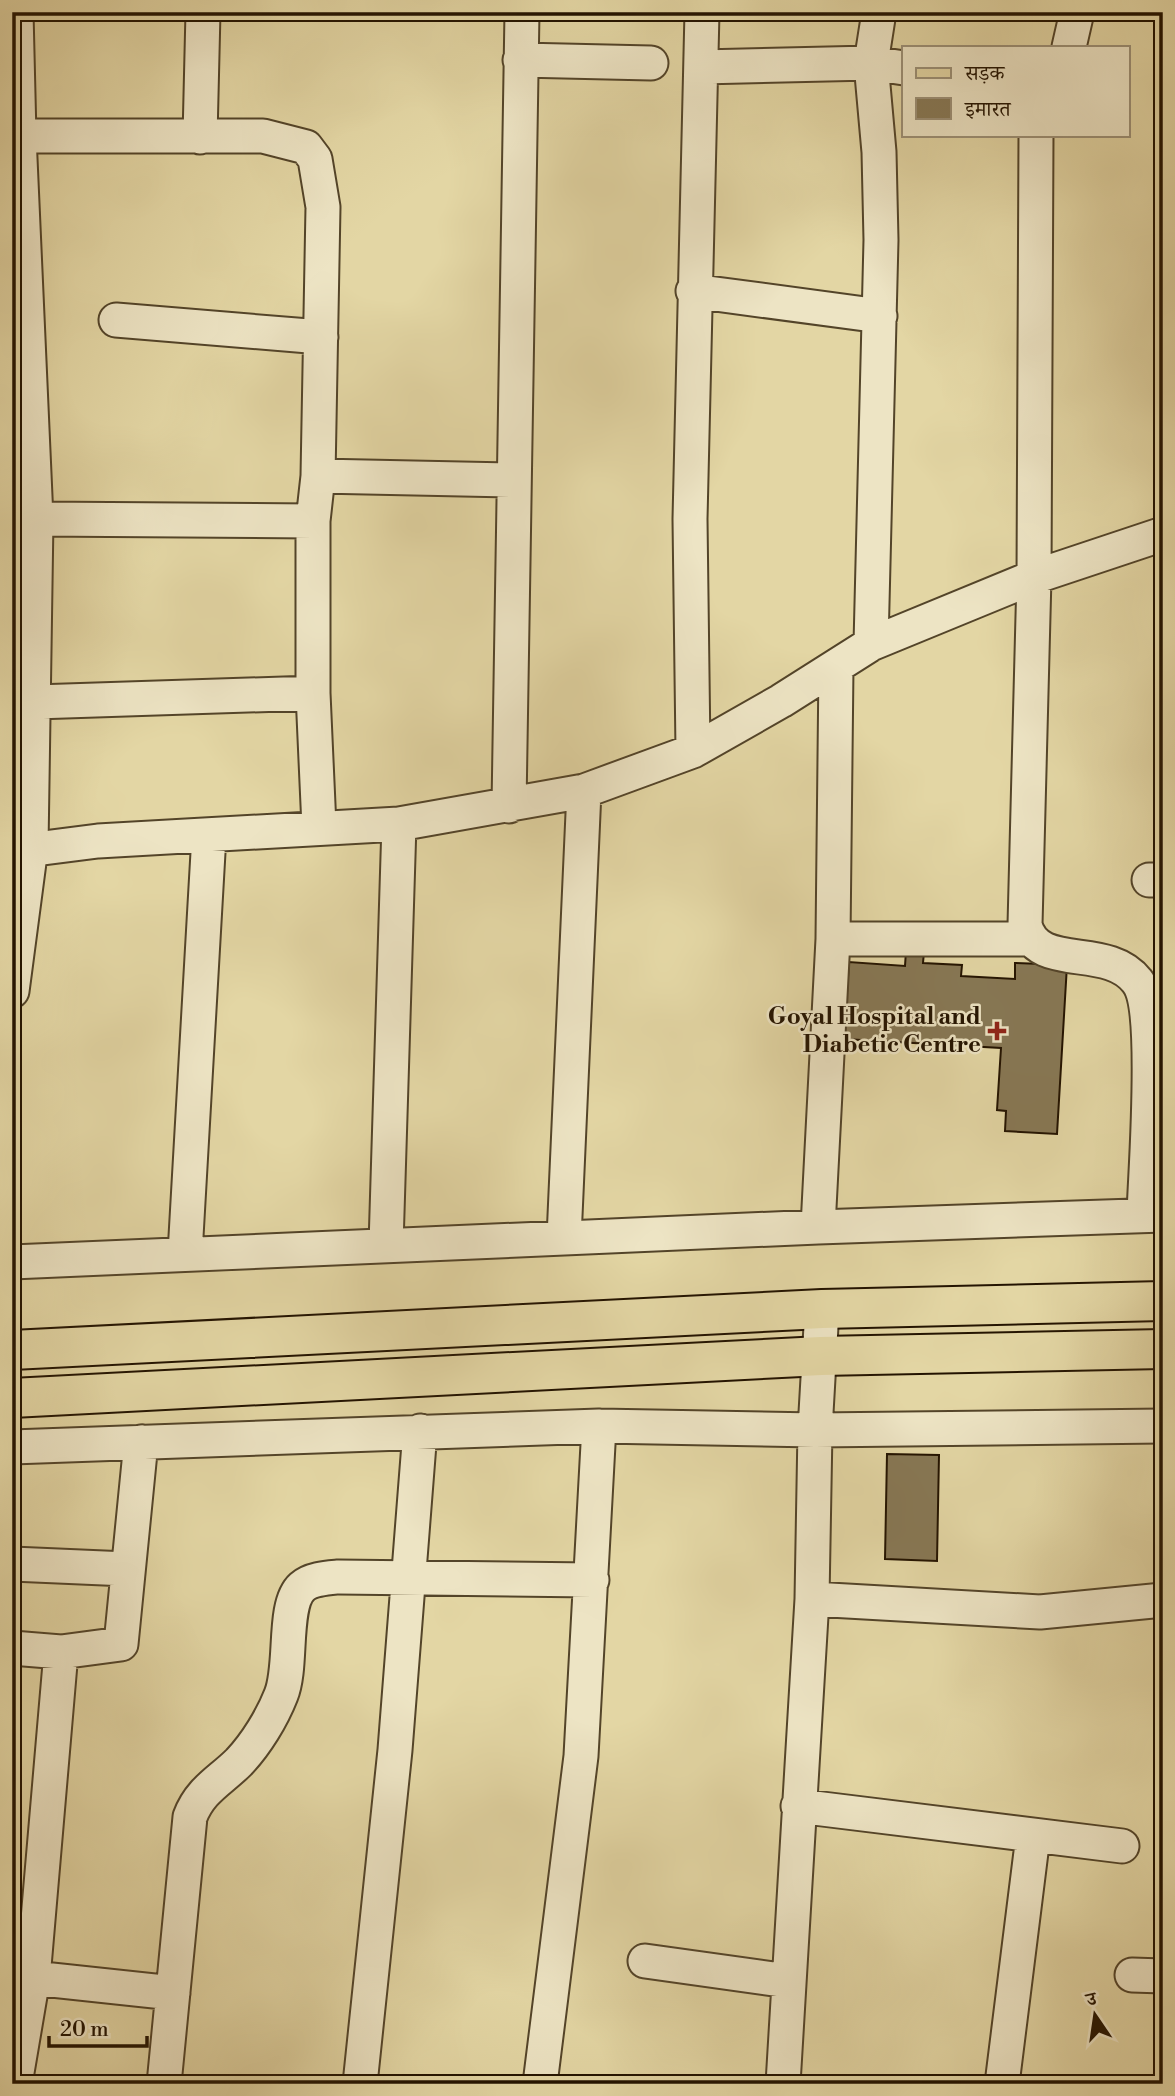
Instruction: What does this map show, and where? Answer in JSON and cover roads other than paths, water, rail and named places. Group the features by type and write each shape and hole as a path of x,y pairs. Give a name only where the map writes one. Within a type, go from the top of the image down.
{"main road":[{"path":"12,1350 822,1309 1163,1301"},
{"path":"12,1398 821,1356 1163,1349"}],"street":[{"path":"12,991 36,702 36,519 21,427 15,136 16,12"},
{"path":"200,137 202,12"},
{"path":"509,806 522,12"},
{"path":"693,751 690,568 693,291 702,12"},
{"path":"871,644 880,316 879,152 871,63 878,12"},
{"path":"1069,46 1077,12"},
{"path":"520,60 650,63"},
{"path":"701,67 871,63 902,68"},
{"path":"15,136 263,136 288,140 306,147 315,159 323,207 318,476 313,521 313,693 319,827"},
{"path":"12,1262 1153,1215 1156,1051 1139,982 1125,968 1098,959 1040,949 1029,939 1023,906 1034,577 1036,136"},
{"path":"693,291 880,316"},
{"path":"116,320 321,337"},
{"path":"318,476 513,480"},
{"path":"36,519 313,521"},
{"path":"22,849 319,827 399,824 584,791 693,751 871,644 1034,577 1163,534"},
{"path":"818,1227 833,939 836,667"},
{"path":"36,702 313,693"},
{"path":"564,1238 584,791"},
{"path":"386,1245 399,824"},
{"path":"185,1254 209,835"},
{"path":"833,939 1029,939"},
{"path":"783,2084 812,1599 815,1430 822,1309"},
{"path":"12,1447 598,1426 815,1430 1163,1426"},
{"path":"540,2084 581,1756 598,1426"},
{"path":"360,2084 400,1687 406,1577 420,1431"},
{"path":"12,1647 61,1652 121,1644 141,1442"},
{"path":"12,1564 127,1569"},
{"path":"164,2084 190,1817 196,1800 254,1744 282,1694 289,1668 294,1596 304,1585 320,1579 406,1577 592,1580"},
{"path":"812,1599 1040,1612 1163,1600"},
{"path":"15,2084 33,1978 61,1652"},
{"path":"798,1806 1122,1846"},
{"path":"1002,2084 1032,1836"},
{"path":"645,1961 788,1981"},
{"path":"33,1978 173,1993"}],"place":[{"name":"Goyal Hospital and Diabetic Centre","path":"997,1031"}]}
